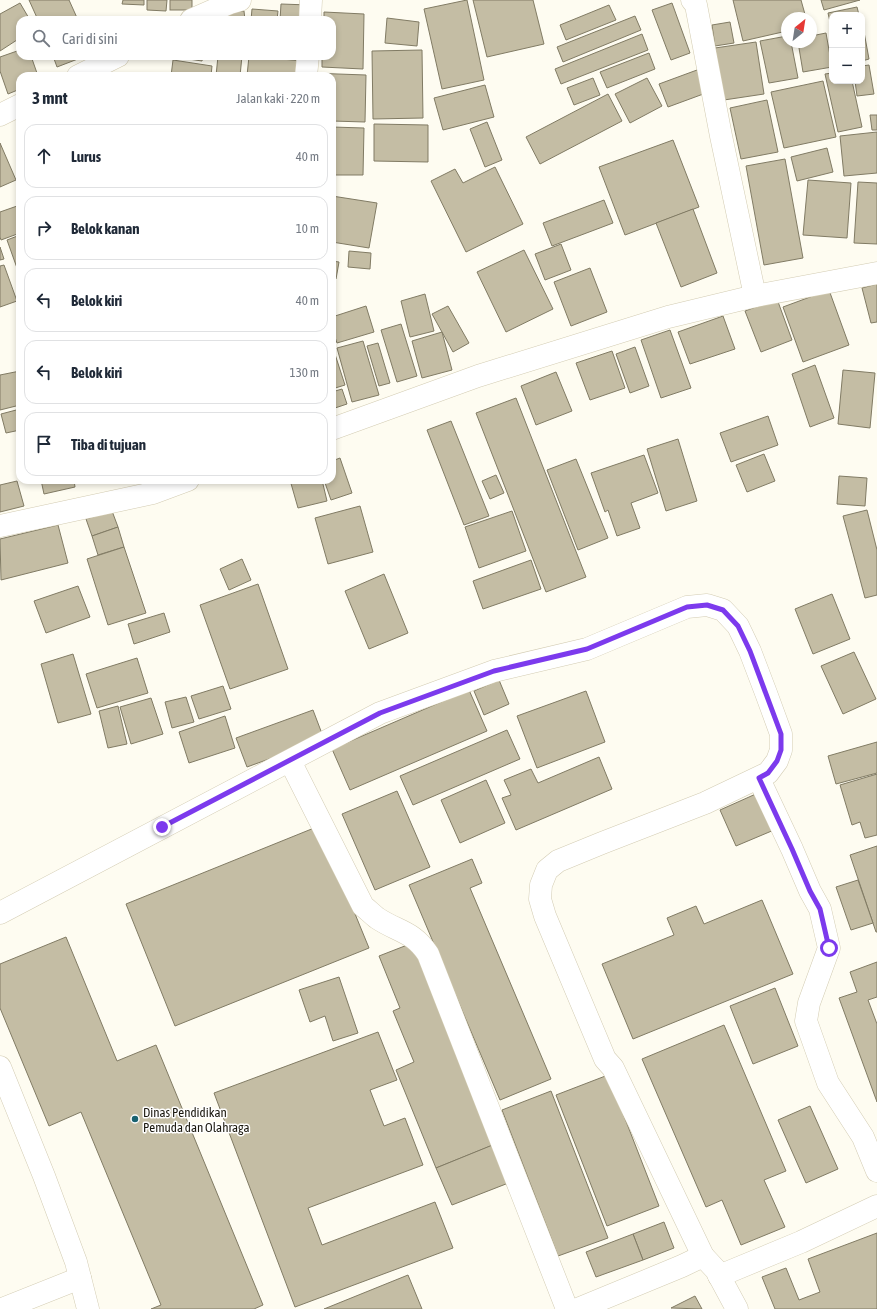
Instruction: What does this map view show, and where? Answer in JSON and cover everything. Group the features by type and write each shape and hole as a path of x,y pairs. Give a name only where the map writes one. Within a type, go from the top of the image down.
{"street":[{"path":"200,16 240,0"},
{"path":"310,16 311,0"},
{"path":"692,0 696,5 721,136 755,296"},
{"path":"86,72 110,60"},
{"path":"306,72 308,60"},
{"path":"0,115 16,107"},
{"path":"336,428 486,373 668,317 755,296 877,273"},
{"path":"0,526 163,484"},
{"path":"0,913 380,713 494,671 587,649 687,607 707,605 723,610 738,626 750,651 781,734 781,750 777,761 768,773 705,803 558,861 547,870 541,885 540,899 545,916 605,1059 613,1068 703,1256 716,1270 737,1309"},
{"path":"290,761 363,906 378,918 411,936 421,944 428,954 567,1309"},
{"path":"759,778 810,891 820,909 829,948 809,1003 806,1021 828,1083 863,1137 877,1171"},
{"path":"0,1067 44,1176 76,1262 88,1309"},
{"path":"719,1276 801,1242 877,1206"},
{"path":"578,1309 703,1256"},
{"path":"2,1309 80,1278"}],"building":[{"path":"29,0 69,0 76,16 36,16"},
{"path":"123,0 144,0 144,5 122,4"},
{"path":"147,0 167,0 166,11 147,10"},
{"path":"170,0 192,0 192,10 170,10"},
{"path":"467,0 484,80 442,89 424,9"},
{"path":"473,0 533,0 544,44 487,57"},
{"path":"733,0 801,0 804,12 781,12 781,32 743,41"},
{"path":"821,0 860,0 824,10"},
{"path":"20,3 28,16 16,16 16,41 0,51 0,14"},
{"path":"672,3 690,53 671,60 652,10"},
{"path":"281,4 309,5 309,16 280,16"},
{"path":"609,5 616,20 566,40 560,25"},
{"path":"857,7 858,12 833,12"},
{"path":"252,9 278,11 277,16 251,16"},
{"path":"244,11 245,16 224,16 224,12"},
{"path":"324,12 364,14 363,69 322,67 322,60 336,60 336,16 324,16"},
{"path":"635,16 641,30 563,62 557,47"},
{"path":"387,18 419,22 417,46 385,43"},
{"path":"730,22 734,43 715,46 712,25"},
{"path":"826,33 829,50 829,68 803,72 799,48 817,48 817,35"},
{"path":"642,34 648,50 561,84 555,69"},
{"path":"781,37 781,48 792,48 798,78 769,83 760,41"},
{"path":"865,37 869,59 865,60"},
{"path":"756,42 764,94 724,100 715,48"},
{"path":"422,50 423,118 373,119 372,51"},
{"path":"16,51 16,60 32,60 37,72 16,72 16,91 8,94 0,71 0,57"},
{"path":"649,53 655,69 607,88 600,72"},
{"path":"54,60 75,60 57,67"},
{"path":"173,60 212,66 211,72 172,72"},
{"path":"218,60 242,60 240,72 216,72"},
{"path":"249,60 303,61 302,72 247,72"},
{"path":"869,65 874,94 857,96 855,84 865,84 865,66"},
{"path":"697,70 706,93 668,107 659,84"},
{"path":"829,73 829,84 853,84 862,127 838,132 825,74"},
{"path":"336,74 366,75 365,122 336,121"},
{"path":"593,78 600,95 574,105 567,88"},
{"path":"647,78 662,106 630,123 615,94"},
{"path":"823,81 836,137 784,148 771,92"},
{"path":"485,85 494,117 443,130 434,98"},
{"path":"608,94 622,121 540,164 526,137"},
{"path":"767,100 778,152 741,159 730,108"},
{"path":"870,115 877,115 877,130 872,130"},
{"path":"487,122 502,160 485,167 470,129"},
{"path":"374,124 428,125 428,162 374,161"},
{"path":"336,127 364,128 363,175 336,175"},
{"path":"877,132 877,173 844,176 840,136"},
{"path":"673,140 699,207 625,235 599,167"},
{"path":"0,143 16,180 0,187"},
{"path":"827,148 833,172 797,181 791,157"},
{"path":"785,159 803,258 764,265 746,166"},
{"path":"495,167 523,224 466,252 431,181 455,169 463,183"},
{"path":"808,180 851,183 847,238 803,235"},
{"path":"858,182 877,183 877,244 854,243"},
{"path":"336,197 377,203 369,248 336,243"},
{"path":"604,200 613,223 552,246 543,223"},
{"path":"16,206 16,234 1,240 0,237 0,212"},
{"path":"693,209 717,273 681,287 656,223"},
{"path":"16,237 16,265 7,240"},
{"path":"561,244 571,270 545,280 535,254"},
{"path":"0,247 4,259 0,260"},
{"path":"524,250 553,309 506,332 477,272"},
{"path":"349,251 371,253 370,269 348,267"},
{"path":"336,262 339,262 336,279"},
{"path":"4,265 16,301 0,307 0,266"},
{"path":"590,268 607,312 571,326 554,282"},
{"path":"877,284 877,322 871,323 862,288"},
{"path":"829,290 849,345 803,362 783,307"},
{"path":"425,294 434,331 410,337 401,301"},
{"path":"777,299 792,340 761,352 745,311"},
{"path":"366,306 374,332 337,343 336,316"},
{"path":"448,306 469,343 453,352 432,314"},
{"path":"723,316 735,349 690,364 678,332"},
{"path":"401,324 417,376 397,382 381,330"},
{"path":"670,330 691,388 661,398 641,340"},
{"path":"442,332 452,370 422,378 412,341"},
{"path":"363,341 379,395 352,402 337,348"},
{"path":"378,343 390,383 379,386 367,346"},
{"path":"635,347 649,386 630,393 616,354"},
{"path":"612,351 625,388 590,400 576,363"},
{"path":"336,357 345,385 336,388"},
{"path":"815,365 834,418 810,427 792,374"},
{"path":"843,370 875,373 870,428 838,424"},
{"path":"16,372 16,406 0,410 0,375"},
{"path":"556,372 572,411 536,425 521,386"},
{"path":"342,389 347,404 336,408 336,391"},
{"path":"516,398 586,577 546,592 476,413"},
{"path":"16,410 16,431 6,433 1,414"},
{"path":"768,416 778,445 731,462 720,433"},
{"path":"451,421 489,516 464,525 427,430"},
{"path":"678,439 697,501 666,511 647,449"},
{"path":"764,454 775,481 747,492 736,465"},
{"path":"644,455 658,493 631,503 640,528 617,536 608,510 605,512 591,473"},
{"path":"340,458 352,493 331,500 325,484 336,484 336,460"},
{"path":"576,459 608,538 578,550 547,470"},
{"path":"496,475 504,493 490,499 482,481"},
{"path":"839,476 867,478 865,506 837,504"},
{"path":"16,481 24,506 0,512 0,485"},
{"path":"42,484 75,484 75,487 44,494"},
{"path":"291,484 323,484 327,501 298,508"},
{"path":"360,506 373,552 328,564 315,518"},
{"path":"867,510 877,550 877,595 865,598 843,516"},
{"path":"112,511 118,527 92,536 86,519"},
{"path":"512,511 526,551 479,568 465,527"},
{"path":"58,525 68,563 1,580 0,539"},
{"path":"118,527 124,547 98,555 92,536"},
{"path":"124,547 146,613 108,625 87,559"},
{"path":"242,559 251,580 229,590 220,569"},
{"path":"531,560 541,589 483,609 473,581"},
{"path":"384,574 408,633 369,649 345,591"},
{"path":"258,584 288,669 230,689 200,605"},
{"path":"78,586 90,617 46,633 34,601"},
{"path":"832,594 850,639 813,654 795,609"},
{"path":"164,613 170,632 134,644 128,624"},
{"path":"854,652 876,699 843,714 821,666"},
{"path":"73,654 91,714 58,723 41,664"},
{"path":"137,658 148,693 97,708 86,674"},
{"path":"499,680 509,704 484,715 474,691"},
{"path":"223,686 231,709 199,719 191,696"},
{"path":"469,690 487,731 350,790 332,749"},
{"path":"586,691 605,742 537,768 517,716"},
{"path":"186,697 194,722 172,728 165,702"},
{"path":"151,698 163,734 131,744 120,707"},
{"path":"118,706 127,744 108,748 99,711"},
{"path":"313,710 324,739 247,767 236,738"},
{"path":"225,716 235,748 189,763 179,732"},
{"path":"507,730 520,759 413,805 400,776"},
{"path":"877,742 877,773 836,784 828,756"},
{"path":"599,757 612,789 516,830 502,798 511,795 504,780 531,769 538,783"},
{"path":"877,774 877,835 865,838 860,822 852,825 840,785"},
{"path":"486,780 505,823 460,843 441,800"},
{"path":"397,791 430,867 375,890 342,814"},
{"path":"758,793 774,830 736,846 720,810"},
{"path":"319,826 369,948 175,1026 126,904"},
{"path":"877,846 877,932 876,932 850,855"},
{"path":"472,859 482,883 470,888 551,1079 500,1100 409,885"},
{"path":"858,880 873,923 851,930 836,887"},
{"path":"762,900 793,974 633,1039 602,964 674,935 667,918 696,906 704,924"},
{"name":"Dinas Pendidikan Pemuda dan Olahraga","path":"66,937 117,1061 156,1045 263,1305 254,1309 151,1309 161,1305 81,1112 49,1126 0,1008 0,964"},
{"path":"415,942 498,1143 436,1168 396,1070 414,1062 393,1011 400,1008 379,956"},
{"path":"877,962 877,997 868,1000 877,1024 877,1102 839,998 857,992 850,972"},
{"path":"339,977 358,1033 333,1041 325,1016 310,1022 299,990"},
{"path":"775,988 798,1046 753,1064 730,1006"},
{"path":"724,1025 786,1171 764,1180 785,1227 741,1245 722,1200 706,1207 642,1059"},
{"path":"378,1032 397,1080 370,1090 384,1126 405,1118 423,1165 308,1208 322,1245 435,1202 453,1248 295,1307 214,1093"},
{"path":"608,1075 659,1206 607,1226 556,1095"},
{"path":"551,1091 608,1238 558,1256 502,1110"},
{"path":"810,1106 838,1169 806,1183 778,1120"},
{"path":"495,1144 511,1182 452,1205 436,1168"},
{"path":"664,1222 674,1248 643,1260 633,1234"},
{"path":"877,1233 877,1309 775,1309 762,1277 786,1268 799,1300 820,1292 808,1259"},
{"path":"633,1234 643,1260 596,1277 586,1252"},
{"path":"408,1275 422,1309 324,1309"},
{"path":"695,1296 702,1309 671,1308"}],"place":[{"name":"Dinas Pendidikan Pemuda dan Olahraga","path":"135,1119"}],"route":[{"path":"162,827 380,713 494,671 587,649 687,607 707,605 723,610 738,626 750,651 781,734 781,750 777,761 768,773 759,778 810,891 820,909 829,948"}]}
